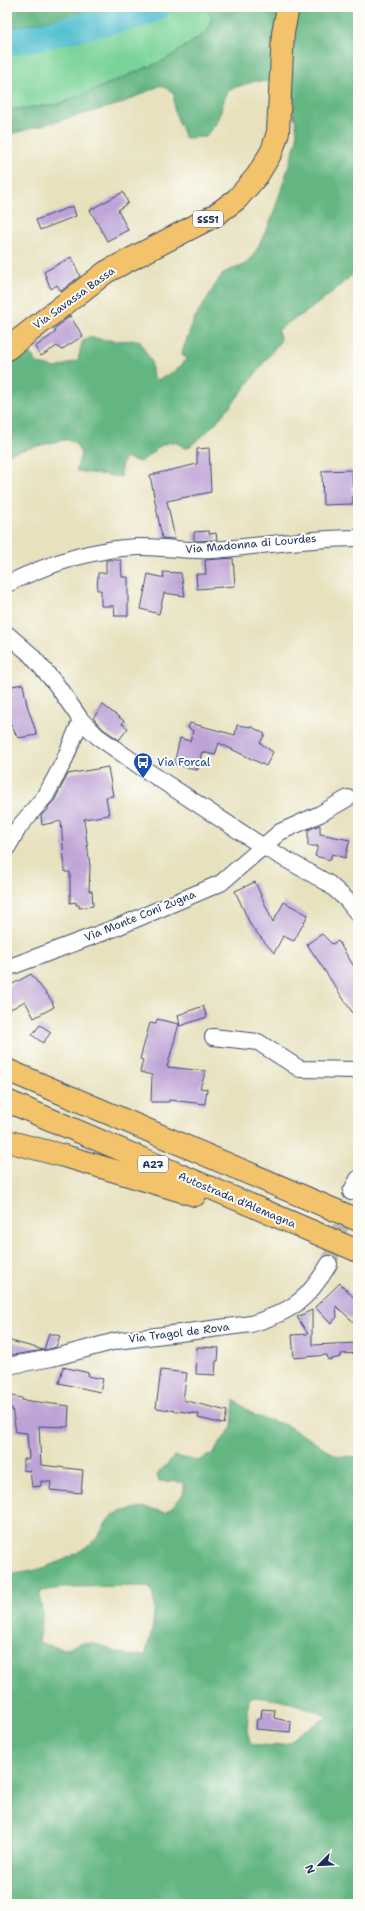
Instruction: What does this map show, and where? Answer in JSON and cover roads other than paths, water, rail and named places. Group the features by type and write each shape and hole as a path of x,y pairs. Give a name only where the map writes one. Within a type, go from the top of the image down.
{"main road":[{"name":"Via Savassa Bassa","path":"7,350 106,272 214,216 237,199 257,176 272,151 278,132 282,44 288,7"},
{"name":"A27","path":"7,1070 358,1220"},
{"name":"Autostrada d'Alemagna","path":"7,1101 358,1251"},
{"name":"A27","path":"7,1142 68,1157 298,1226"}],"street":[{"name":"Via Madonna di Lourdes","path":"7,584 32,572 66,560 99,551 138,547 179,550 212,550 323,538 358,538"},
{"path":"7,634 30,654 52,680 81,720 97,736 141,767 262,846 328,883 346,899 358,914"},
{"path":"7,848 19,827 46,795 64,761 81,720"},
{"name":"Via Monte Coni Zugna","path":"7,968 115,928 221,883 280,832 320,814 348,798"},
{"path":"213,1037 258,1042 300,1069 358,1070"},
{"name":"Via Tragol de Rova","path":"7,1366 52,1358 116,1341 252,1324 290,1309 317,1285 329,1264"}],"waterway":[{"path":"7,43 142,14 157,7"}],"tunnel":[{"path":"329,1264 351,1192"}],"place":[{"name":"Via Forcal","path":"143,779"}]}
